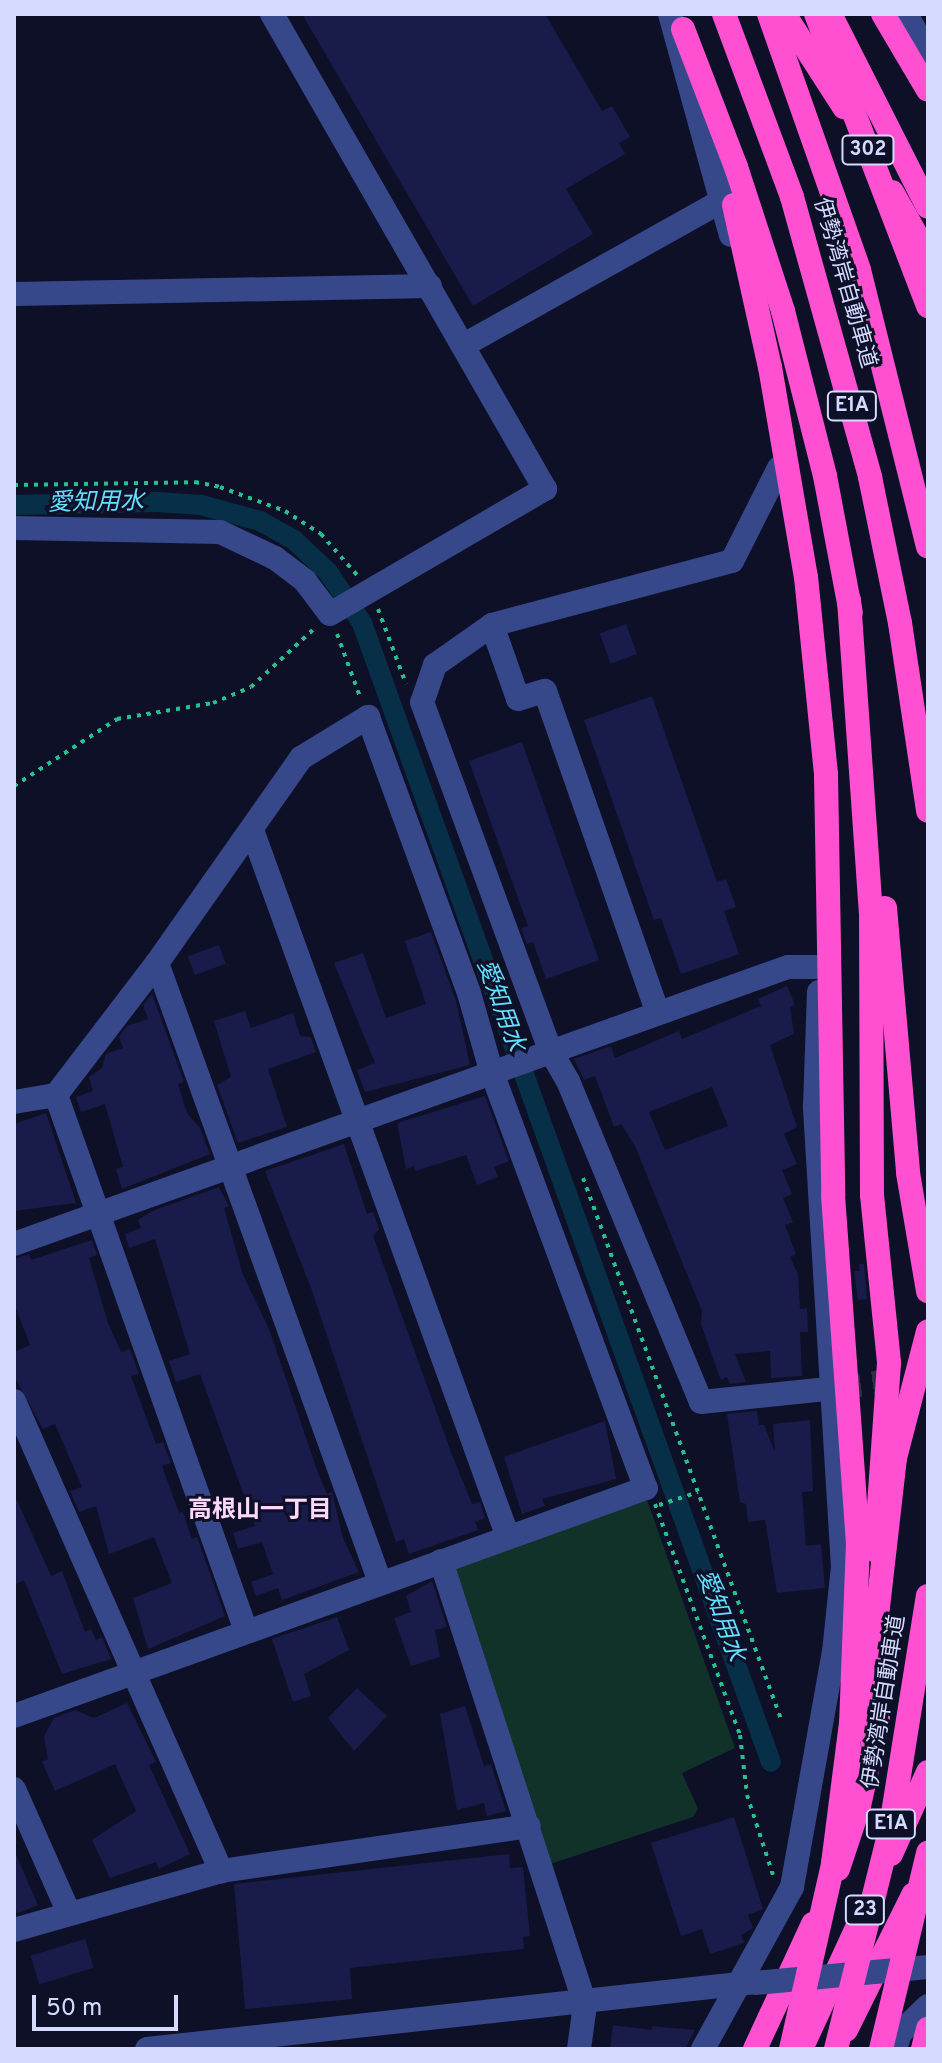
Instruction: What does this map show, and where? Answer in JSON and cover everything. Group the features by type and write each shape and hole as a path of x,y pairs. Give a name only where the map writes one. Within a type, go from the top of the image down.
{"highway":[{"name":"伊勢湾岸自動車道","path":"724,14 792,197 848,389 900,623 928,811"},
{"name":"伊勢湾岸自動車道","path":"769,14 859,270 928,547"},
{"name":"302","path":"784,14 809,45 928,256"},
{"path":"816,14 928,306"},
{"name":"302","path":"831,14 928,170"},
{"path":"831,14 928,207"},
{"path":"883,14 928,90"},
{"path":"677,19 736,167 795,355 849,600 868,731 908,1173 928,1291"},
{"path":"677,19 727,180 770,367 806,577 826,775 833,1195 858,1543 851,1723 833,1864"},
{"path":"755,2049 838,1870 859,1806 878,1720 871,1650 877,1488 889,1363 872,1195 871,912 849,600"},
{"path":"791,2049 873,1679 902,1421 928,1331"},
{"name":"伊勢湾岸自動車道","path":"837,2049 891,1826 928,1596"},
{"name":"23","path":"801,2049 928,1772"},
{"name":"E1A","path":"881,2049 928,1853"},
{"name":"23","path":"837,2049 928,1864"},
{"path":"923,2049 928,2029"}],"street":[{"path":"14,528 220,532 275,558 305,581 332,611 545,489 272,14"},
{"path":"906,14 928,54"},
{"path":"677,19 761,354 798,569 808,682 821,967 815,1106 843,1567 815,1775 787,1897 746,1984 703,2049"},
{"path":"464,345 722,201"},
{"path":"14,294 430,286"},
{"path":"779,468 732,561 492,625 435,665 422,702 550,1050 701,1402 833,1389"},
{"path":"492,625 518,699 545,691 658,1013"},
{"path":"14,1102 56,1095 157,963 301,758 368,717 651,1497 508,1537 14,1716"},
{"path":"252,830 508,1537"},
{"path":"157,963 380,1582"},
{"path":"14,1244 496,1068 788,967 821,967"},
{"path":"56,1095 246,1631"},
{"path":"14,1401 221,1871"},
{"path":"441,1561 585,2005 579,2049"},
{"path":"14,1789 69,1913"},
{"path":"14,1930 221,1871 529,1826"},
{"path":"147,2049 928,1967"},
{"path":"895,2049 900,2033 928,2006"}],"path":[{"path":"14,786 117,719 213,703 251,687 332,611 368,717"},
{"path":"580,1171 781,1719"},
{"path":"698,1492 651,1497 740,1735 759,1839 778,1888 787,1897"}],"green space":[{"path":"646,1497 735,1748 682,1773 698,1809 693,1817 550,1864 454,1567"}],"building":[{"path":"302,14 545,14 602,111 612,106 630,137 619,143 625,154 566,189 593,234 473,306"},
{"path":"626,624 637,654 611,664 600,634"},
{"path":"652,696 717,882 726,879 736,907 724,911 739,954 681,974 661,918 654,920 584,720"},
{"path":"522,742 599,960 546,979 533,942 527,944 523,934 521,928 528,926 469,761"},
{"path":"431,932 456,1001 470,1065 365,1092 357,1070 375,1063 334,963 363,953 386,1018 426,1004 405,941"},
{"path":"219,945 226,964 195,975 188,956"},
{"path":"787,986 795,1005 790,1007 794,1034 770,1045 797,1127 784,1134 797,1164 782,1170 792,1194 783,1198 793,1222 785,1225 796,1254 790,1257 798,1274 800,1309 807,1308 808,1332 800,1332 802,1376 771,1378 770,1351 735,1354 746,1382 730,1384 727,1377 721,1380 701,1324 702,1311 635,1146 621,1124 614,1127 595,1076 584,1080 574,1059 611,1046 615,1058 679,1031 682,1039 761,1006 758,999","holes":["712,1087 728,1126 665,1150 649,1112"]},
{"path":"152,994 184,1082 178,1084 187,1113 200,1128 210,1154 122,1189 116,1169 123,1167 105,1104 81,1112 76,1097 93,1091 89,1077 102,1068 106,1054 123,1048 119,1037 127,1026 148,1019 143,1005"},
{"path":"245,1011 251,1028 293,1013 300,1036 311,1037 316,1052 268,1069 287,1127 238,1143 217,1085 231,1077 214,1021"},
{"path":"485,1096 509,1161 494,1167 498,1177 477,1185 466,1155 415,1171 414,1166 406,1169 397,1123"},
{"path":"46,1113 76,1203 14,1211 14,1124"},
{"path":"344,1144 367,1214 373,1212 379,1229 373,1236 451,1452 472,1504 480,1502 485,1518 475,1522 478,1530 409,1554 404,1539 396,1542 311,1288 265,1171"},
{"path":"219,1187 229,1206 224,1208 243,1275 269,1329 318,1473 327,1494 332,1492 343,1538 359,1572 282,1600 278,1588 256,1596 251,1582 273,1574 262,1542 238,1549 233,1533 255,1526 200,1374 176,1382 169,1361 190,1354 155,1239 129,1248 125,1234 141,1228 138,1220 152,1211"},
{"path":"92,1240 97,1255 89,1258 108,1323 121,1352 130,1349 139,1374 131,1376 156,1444 163,1442 171,1463 162,1466 179,1513 183,1512 192,1539 197,1537 225,1616 148,1649 133,1598 172,1583 154,1537 109,1554 96,1506 79,1512 70,1491 82,1487 55,1424 43,1429 14,1376 14,1352 30,1345 14,1303 14,1259 29,1254 31,1260"},
{"path":"859,1264 864,1264 867,1299 858,1300 854,1271 860,1271"},
{"path":"757,1411 759,1425 764,1425 775,1452 773,1424 810,1420 813,1491 802,1492 806,1546 821,1544 825,1588 777,1593 765,1520 748,1522 746,1504 740,1502 727,1414"},
{"path":"605,1421 616,1479 542,1499 545,1506 522,1514 504,1457"},
{"path":"14,1494 51,1576 62,1571 85,1632 91,1629 96,1640 102,1637 111,1659 62,1674 24,1580 14,1585"},
{"path":"432,1581 447,1627 435,1630 440,1657 411,1666 394,1618 411,1612 406,1596"},
{"path":"337,1617 349,1650 304,1674 311,1696 293,1702 272,1639"},
{"path":"357,1688 387,1716 354,1751 328,1718"},
{"path":"127,1703 156,1762 149,1765 190,1854 159,1869 156,1862 110,1878 92,1840 136,1811 115,1764 55,1791 42,1762 48,1759 44,1736 54,1718 75,1710 94,1718"},
{"path":"465,1706 484,1766 491,1764 506,1811 487,1816 484,1803 457,1810 440,1714"},
{"path":"734,1817 763,1909 748,1915 753,1928 741,1935 744,1943 710,1954 702,1929 681,1936 651,1843"},
{"path":"14,1850 38,1905 19,1913 14,1912"},
{"path":"509,1854 510,1868 523,1867 530,1936 523,1937 524,1949 350,1968 352,1999 245,2009 234,1884"},
{"path":"85,1939 94,1968 39,1984 30,1956"},
{"path":"613,2025 652,2030 652,2026 695,2030 685,2049 610,2049"}],"waterway":[{"name":"愛知用水","path":"14,505 157,502 201,505 260,521 294,540 328,572 362,623 771,1762"}],"tunnel":[{"path":"837,1388 928,1376"}],"district":[{"name":"高根山一丁目","path":"260,1512"}]}
